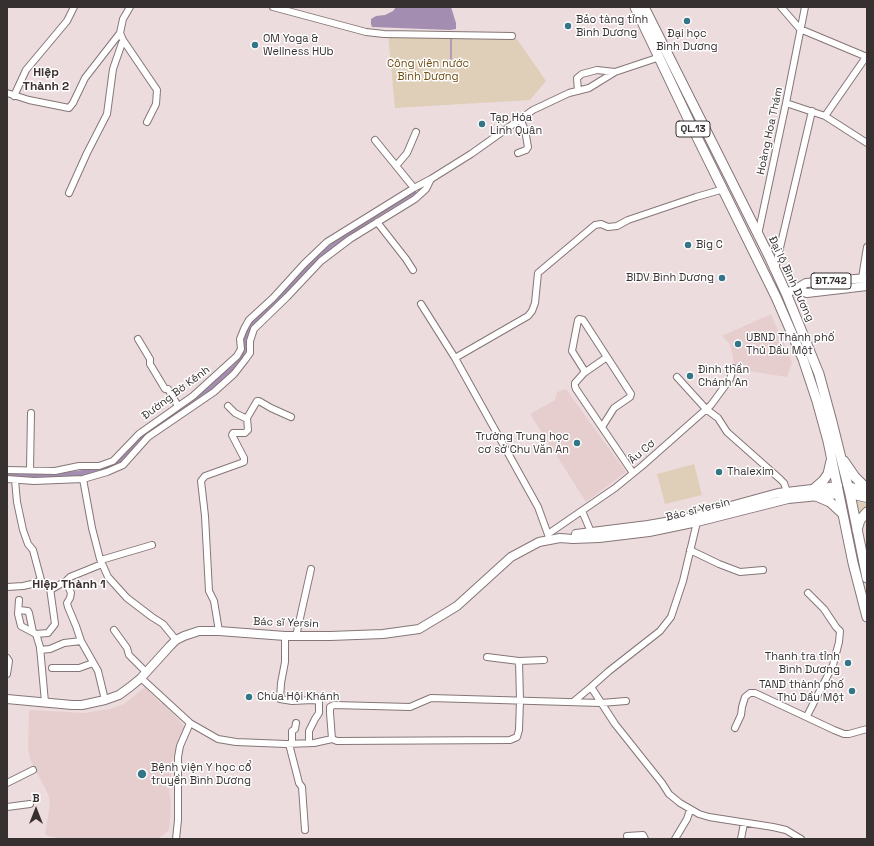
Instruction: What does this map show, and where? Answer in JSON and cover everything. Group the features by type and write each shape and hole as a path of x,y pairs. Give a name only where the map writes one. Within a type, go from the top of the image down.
{"highway":[{"name":"Đại lộ Bình Dương","path":"636,7 753,250 752,256 769,291 776,297 798,345 849,490 867,578"},
{"name":"Đại lộ Bình Dương","path":"644,7 786,293 819,374 836,455 838,490 853,562 867,617"},
{"path":"776,297 786,293"},
{"path":"844,516 840,510 816,492 828,474 836,455 867,490"},
{"path":"838,490 849,490"},
{"path":"857,532 860,520 867,512"}],"main road":[{"name":"ĐT.742","path":"786,293 806,283 864,278"},
{"name":"ĐT.742","path":"796,289 807,292 867,286"},
{"name":"Bác sĩ Yersin","path":"7,699 82,705 105,700 119,695 130,688 176,640 199,631 296,636 383,634 419,629 457,606 511,558 549,537 572,539 648,529 696,519 733,509 778,493 838,490"},
{"path":"849,490 867,490"},
{"path":"849,490 867,498"},
{"name":"Bác sĩ Yersin","path":"733,509 788,499 816,492"},
{"name":"Bác sĩ Yersin","path":"560,538 568,535 591,532 618,533"}],"street":[{"path":"14,96 26,70 67,21 74,7"},
{"path":"7,93 14,96 69,108 85,78 120,33 124,19 130,7"},
{"path":"273,7 366,32 512,36"},
{"path":"781,7 800,29 866,57 825,116"},
{"name":"Hoàng Hoa Thám","path":"758,236 805,7"},
{"path":"120,33 123,40 157,90 156,104 147,122"},
{"path":"69,193 107,114 113,69 123,40"},
{"path":"578,91 577,78 582,74 597,70 615,72 660,57"},
{"name":"Đường Bờ Kênh","path":"7,470 55,471 99,466 113,462 139,434 193,396 237,356 241,349 240,339 249,320 327,242 471,154 533,110 569,93 588,88 615,72"},
{"path":"786,103 825,116 867,144"},
{"path":"775,270 812,111"},
{"path":"518,153 526,150 528,147 520,119"},
{"path":"396,166 407,153 416,132"},
{"path":"375,140 414,188"},
{"path":"7,479 34,481 80,479 107,472 123,465 148,437 214,392 234,374 250,353 250,341 254,329 321,261 350,239 415,199 426,189 431,179"},
{"path":"455,358 528,316 535,303 538,273 595,225 601,224 608,227 617,226 628,220 724,189"},
{"path":"377,222 413,270"},
{"path":"864,278 867,247"},
{"path":"421,304 455,358 538,507 549,537"},
{"path":"584,373 584,370 572,351 579,318 583,320 631,394 614,408 602,428"},
{"path":"138,339 150,359 150,364 165,389 168,390 178,406"},
{"path":"607,357 584,373 575,383 575,386 633,473"},
{"name":"Âu Cơ","path":"549,537 633,473 711,405 730,379 733,368"},
{"path":"677,377 706,409 718,418 727,432 778,476 784,483 787,492"},
{"path":"219,631 214,600 209,591 205,516 201,481 206,476 244,462 244,458 232,435 233,433 245,433 248,427 247,419 257,401 259,400 271,408 291,417"},
{"path":"228,406 235,414 247,419"},
{"path":"30,413 30,470"},
{"path":"79,468 80,479 92,528 108,577 127,598 163,624 176,640"},
{"path":"15,480 17,502 28,544 33,550 41,580 45,585 52,589 70,577 102,562 152,545"},
{"path":"582,511 591,532"},
{"path":"573,702 609,671 660,631 671,617 683,580 696,519"},
{"path":"690,550 740,572 763,570"},
{"path":"296,636 311,570"},
{"path":"7,587 23,586 41,580"},
{"path":"66,581 71,593 67,603 68,607 81,641 98,671 105,700"},
{"path":"19,600 21,626 34,633 48,633 55,624 50,588"},
{"path":"807,716 833,665 839,642 840,630 836,627 824,609 808,593"},
{"path":"19,610 28,611 30,613 34,633 40,650 45,702"},
{"path":"114,630 127,648 129,655 143,674 190,724 218,739 236,742 290,744 309,743 332,739 337,741 510,740 517,737 519,730 519,661"},
{"path":"285,636 284,662 280,683 280,699 292,701 319,701 319,714 315,718 309,731 309,743"},
{"path":"40,650 50,649 64,643 81,641"},
{"path":"487,657 519,661 544,660"},
{"path":"7,658 9,661 7,674"},
{"path":"52,668 79,668 93,663"},
{"path":"591,687 615,724 669,794 690,810 709,817 786,830 801,839"},
{"path":"735,728 741,716 745,697 750,693 760,694 844,734 867,729"},
{"path":"332,739 330,707 334,705 410,707 431,698 601,703 626,701"},
{"path":"296,723 295,729 292,731 290,744 298,779 302,787 304,830"},
{"path":"176,839 178,820 178,757 180,746 190,724"},
{"path":"7,783 33,770"},
{"path":"7,807 30,804"},
{"path":"675,839 687,819 690,810"},
{"path":"741,839 744,822"},
{"path":"627,836 643,835 645,839"}],"shaded area":[{"path":"396,7 451,7 456,23 456,29 372,27 371,19 376,16 385,15 393,11"},
{"path":"415,190 417,193 378,217 325,254 252,328 245,355 239,364 210,392 177,415 119,465 87,476 73,478 7,477 7,471 48,473 77,471 109,465 146,431 190,401 233,365 241,355 242,341 248,325 322,251 335,241"},
{"path":"771,314 792,362 787,377 735,369 729,343 722,336"},
{"name":"Trường Trung học cơ sở Chu Văn An","path":"566,389 626,472 586,502 530,414 555,400 557,392"},
{"path":"145,687 160,703 163,703 187,729 173,757 169,791 171,806 169,830 158,839 62,839 45,835 50,803 48,794 30,759 28,748 29,710 84,713 110,709 124,704"}],"green space":[{"name":"Công viên nước Bình Dương","path":"388,33 517,39 546,81 530,100 395,108"},
{"path":"694,464 702,495 665,504 657,474"},
{"path":"854,500 867,504 867,507 858,515"}],"waterway":[{"path":"451,37 451,61"}],"place":[{"name":"Đại học Bình Dương","path":"687,21"},
{"name":"Bảo tàng tỉnh Bình Dương","path":"568,26"},
{"name":"OM Yoga & Wellness HUb","path":"255,45"},
{"name":"Tạp Hóa Linh Quân","path":"482,124"},
{"name":"Big C","path":"688,245"},
{"name":"BIDV Bình Dương","path":"722,278"},
{"name":"UBND Thành phố Thủ Dầu Một","path":"738,344"},
{"name":"Đình thần Chánh An","path":"690,376"},
{"name":"Trường Trung học cơ sở Chu Văn An","path":"577,443"},
{"name":"Thalexim","path":"719,472"},
{"name":"Thanh tra tỉnh Bình Dương","path":"848,663"},
{"name":"TAND thành phố Thủ Dầu Một","path":"852,691"},
{"name":"Chùa Hội Khánh","path":"249,697"},
{"name":"Bệnh viện Y học cổ truyền Bình Dương","path":"142,774"}],"district":[{"name":"Hiệp Thành 2","path":"46,80"},
{"name":"Hiệp Thành 1","path":"69,585"}]}
